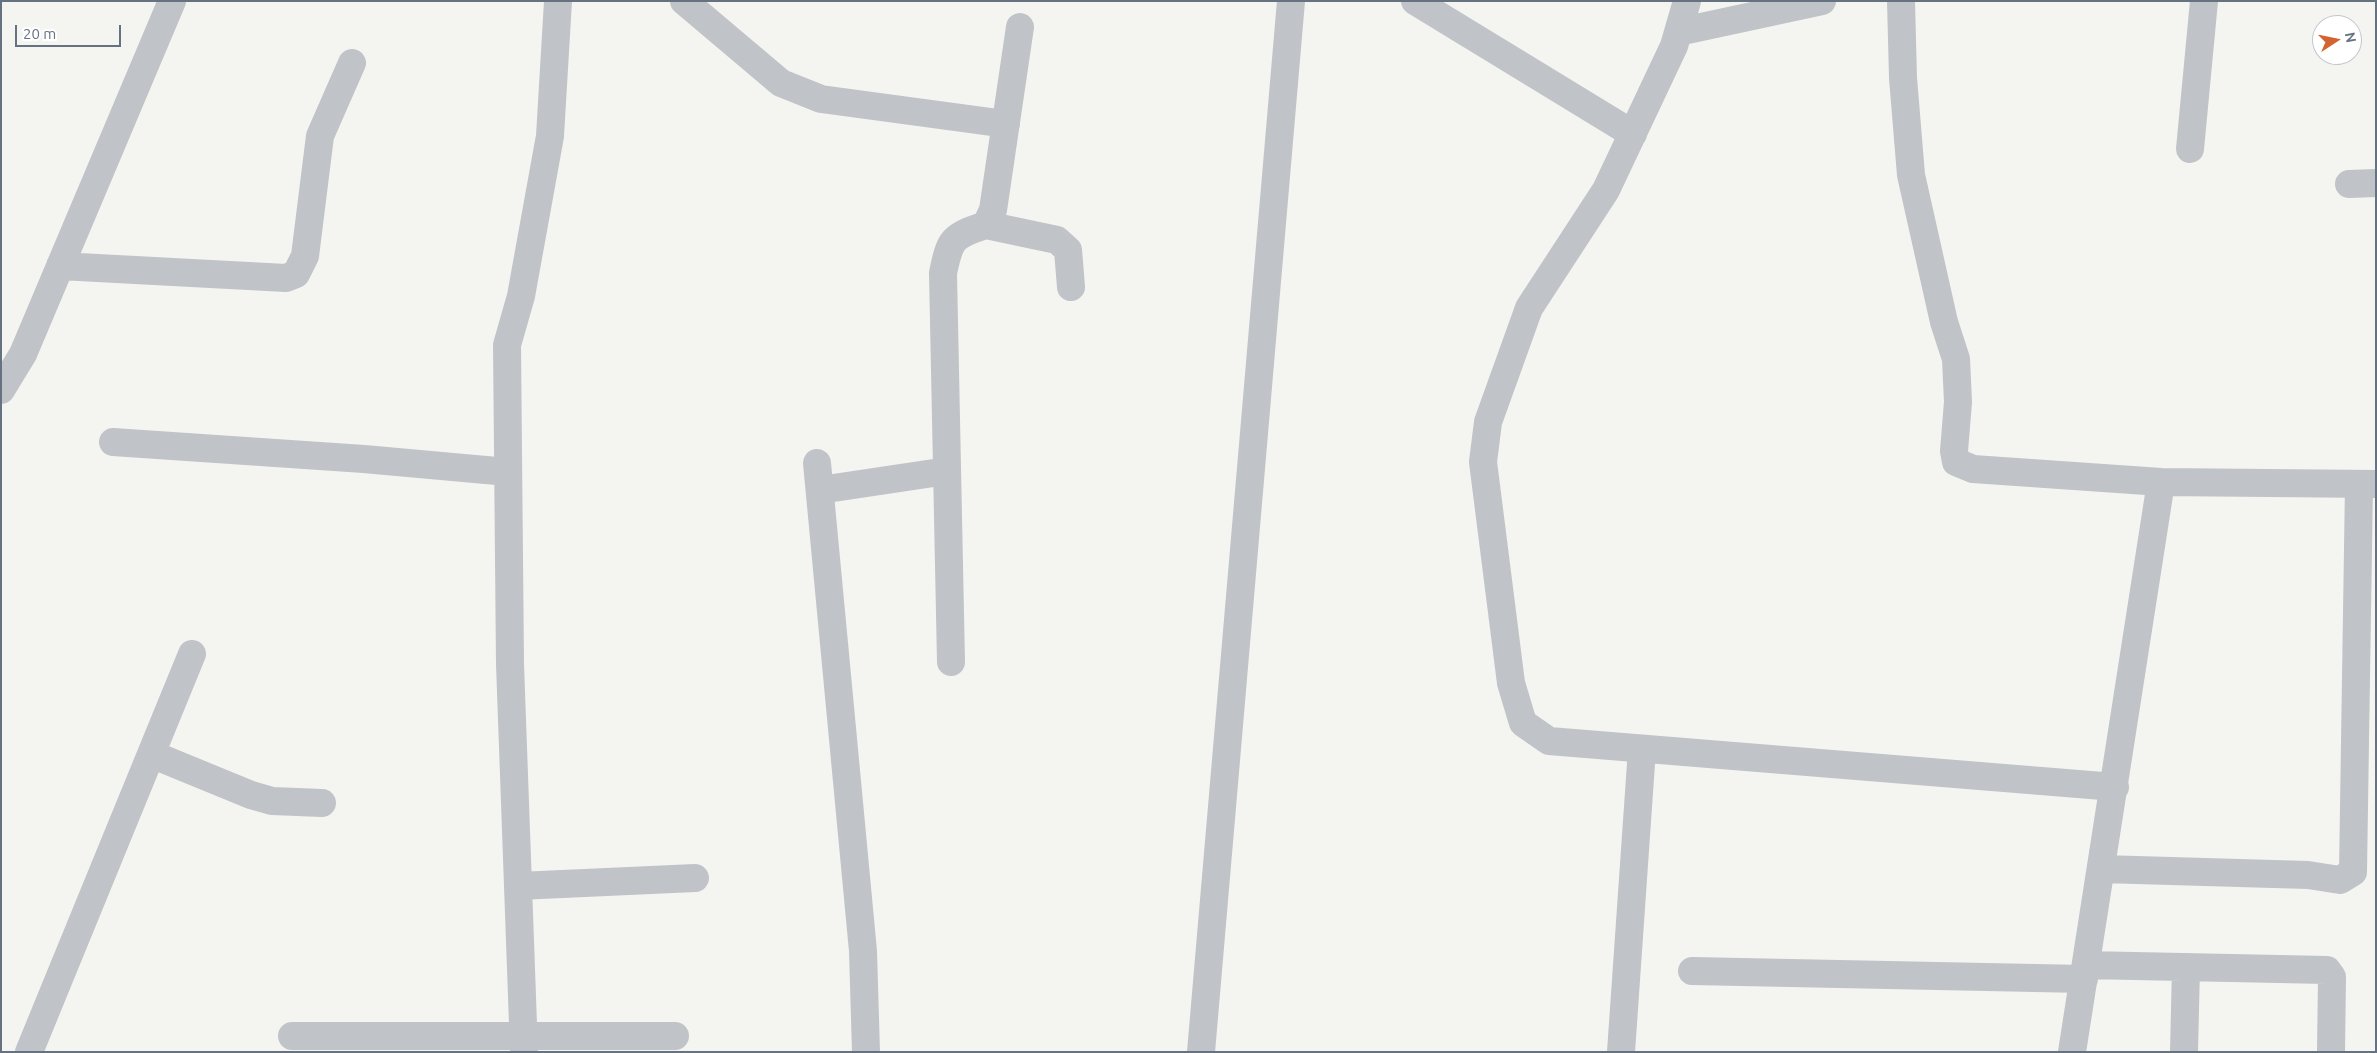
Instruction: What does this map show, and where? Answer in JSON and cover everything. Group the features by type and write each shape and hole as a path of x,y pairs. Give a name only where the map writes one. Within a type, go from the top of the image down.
{"street":[{"path":"1,390 23,354 172,1"},
{"path":"524,1044 510,664 507,345 522,296 550,136 558,1"},
{"path":"684,1 781,82 821,99 1006,124"},
{"path":"1201,1052 1291,1"},
{"path":"1415,1 1633,134"},
{"path":"1686,1 1674,46 1606,190 1529,308 1488,422 1483,462 1511,682 1522,724 1549,741 2115,787"},
{"path":"1678,32 1822,1"},
{"path":"1901,1 1903,78 1911,175 1944,322 1956,359 1958,402 1954,451 1956,462 1974,469 2160,482 2367,484 2353,872 2340,880 2308,875 2102,870"},
{"path":"2190,149 2204,1"},
{"path":"986,225 992,210 1020,27"},
{"path":"60,266 286,278 296,274 305,256 320,136 352,63"},
{"path":"2349,184 2376,183"},
{"path":"951,662 942,273 948,248 960,234 986,225 1057,240 1068,250 1071,287"},
{"path":"113,442 364,459 508,472"},
{"path":"817,463 863,951 866,1052"},
{"path":"820,490 947,471"},
{"path":"2072,1052 2115,787 2160,482"},
{"path":"29,1052 192,654"},
{"path":"1621,1052 1642,748"},
{"path":"151,754 251,795 272,800 322,803"},
{"path":"518,886 694,878"},
{"path":"2184,1052 2186,967"},
{"path":"1692,971 2085,972 2186,967 2327,970 2332,977 2331,1052"},
{"path":"292,1036 524,1044 675,1036"}]}
